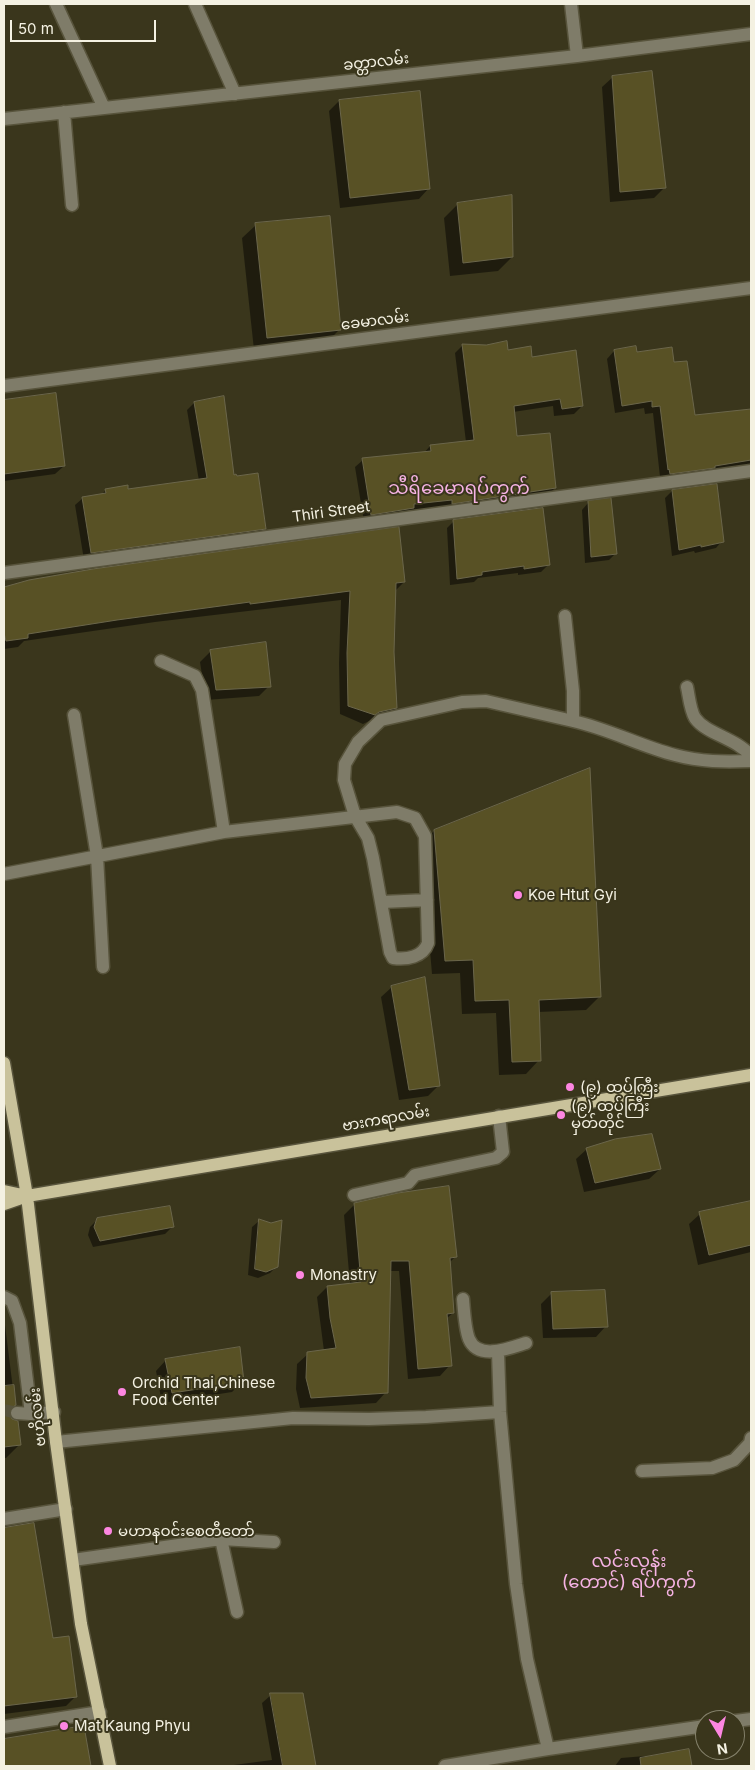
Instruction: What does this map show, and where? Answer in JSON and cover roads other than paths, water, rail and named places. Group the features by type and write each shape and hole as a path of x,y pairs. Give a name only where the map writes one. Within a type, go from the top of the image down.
{"main road":[{"name":"ဗဟိုလမ်း","path":"4,1063 27,1196 54,1412 56,1442 82,1624 110,1766"},
{"name":"ဗားကရာလမ်း","path":"4,1204 27,1196 751,1075"},
{"name":"ဗားကရာလမ်း","path":"4,1190 27,1196"}],"street":[{"path":"56,4 104,108"},
{"path":"195,4 235,94"},
{"path":"571,4 577,56"},
{"name":"ခတ္တာလမ်း","path":"4,118 577,56 751,34"},
{"path":"64,112 72,205"},
{"name":"ခေမာလမ်း","path":"4,386 751,288"},
{"name":"Thiri Street","path":"4,573 751,471"},
{"path":"565,616 573,691 573,721"},
{"path":"161,661 195,676 202,690 224,832"},
{"path":"687,687 695,717 708,730 732,740 745,748 751,756"},
{"path":"4,874 224,832 355,816 398,812 415,818 425,836 428,943 420,955 399,959 393,958 390,952 382,902 368,838 355,816 344,780 345,764 358,742 381,720 462,702 486,701 596,726 674,755 706,762 751,762"},
{"path":"74,715 97,856 103,967"},
{"path":"382,902 427,900"},
{"path":"354,1195 408,1183 415,1175 496,1158 503,1152 499,1116"},
{"path":"4,1297 12,1301 20,1323 31,1414"},
{"path":"463,1300 469,1340 478,1349 498,1352 526,1343"},
{"path":"498,1352 500,1412 516,1584 528,1658 548,1748"},
{"path":"17,1413 54,1412"},
{"path":"56,1442 293,1418 369,1419 500,1412"},
{"path":"642,1472 712,1468 734,1460 750,1443 751,1438"},
{"path":"4,1518 66,1509"},
{"path":"73,1560 221,1539 274,1542"},
{"path":"221,1539 237,1612"},
{"path":"4,1727 100,1712"},
{"path":"445,1766 548,1748 695,1727"}],"tunnel":[{"path":"4,1410 17,1413"}],"place":[{"name":"Koe Htut Gyi","path":"518,895"},
{"name":"(၉) ထပ်ကြီး","path":"570,1087"},
{"name":"(၉) ထပ်ကြီး မှတ်တိုင်","path":"561,1115"},
{"name":"Monastry","path":"300,1275"},
{"name":"Orchid Thai,Chinese Food Center","path":"122,1392"},
{"name":"မဟာနဝင်းစေတီတော်","path":"108,1531"},
{"name":"Mat Kaung Phyu","path":"64,1726"}],"district":[{"name":"သီရိခေမာရပ်ကွက်","path":"459,489"},
{"name":"လင်းလွန်း (တောင်) ရပ်ကွက်","path":"629,1572"}]}
